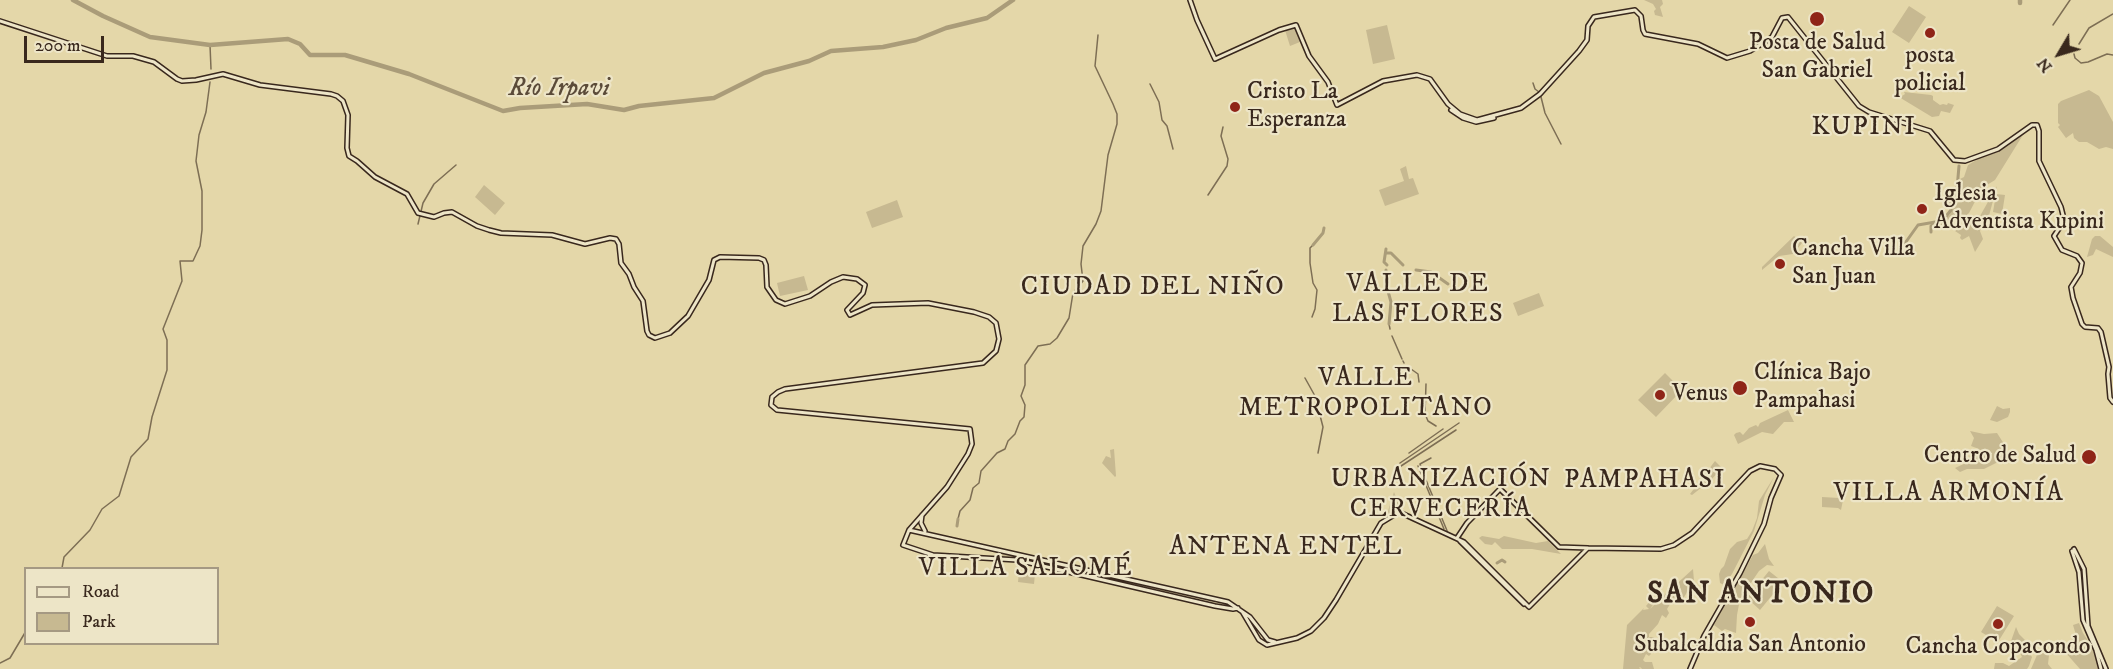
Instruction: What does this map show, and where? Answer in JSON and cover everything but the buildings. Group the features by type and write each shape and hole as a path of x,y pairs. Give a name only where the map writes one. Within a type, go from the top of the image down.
{"main road":[{"path":"1190,0 1215,59 1279,30 1296,25 1309,56 1323,75 1337,105 1383,81 1417,75 1430,79 1448,104 1460,114 1472,119 1484,119 1526,106 1540,94 1585,44 1588,26 1594,17 1635,10 1641,16 1642,30 1645,34 1698,44 1727,58 1750,51 1767,41 1776,31 1781,20 1787,16 1859,106 1869,112 1930,131 1954,160 1965,160 1998,149 2034,125 2038,127 2039,161 2061,207 2064,219 2054,236 2062,250 2077,256 2082,263 2080,273 2071,287 2073,298 2082,324 2085,327 2098,328 2102,332 2109,367 2110,398 2113,402"},
{"path":"0,21 107,56 133,56 154,62 182,81 223,74 260,85 338,96 343,101 348,115 347,148 349,156 375,177 406,194 420,213 434,217 452,212 477,226 501,233 552,235 585,244 610,238 616,239 619,244 621,263 629,274 634,288 642,297 647,331 655,338 670,333 688,316 709,280 714,260 720,257 764,260 766,284 770,293 776,300 785,304 810,296 843,277 857,279 865,285 863,293 847,310 850,315 872,305 928,303 974,312 993,320 998,327 997,346 993,356 983,363 785,389 778,392 770,401 772,407 777,410 970,429 972,444 968,454 947,487 909,530 903,545 939,556 1017,560 1215,606 1238,608"},
{"path":"1458,539 1467,523 1500,489 1559,547 1661,549 1674,545 1692,533 1754,468 1764,466 1775,470 1780,473 1780,477 1764,524 1704,636 1690,669"},
{"path":"909,530 1228,602 1244,613 1261,642 1269,646 1297,638 1320,624 1381,523 1390,516 1401,513 1445,536 1458,539 1529,608 1588,548"},
{"path":"922,515 921,523 926,532"},
{"path":"2073,550 2084,569 2088,626 2104,669"}],"green space":[{"path":"1644,0 1662,0 1663,4 1660,7 1663,17 1655,15 1656,9 1653,4"},
{"path":"1909,6 1926,17 1909,43 1892,32"},
{"path":"1387,25 1395,59 1373,64 1366,30"},
{"path":"1295,27 1300,42 1290,46 1285,30"},
{"path":"2089,90 2099,96 2113,122 2113,149 2106,147 2099,149 2087,142 2079,142 2074,138 2073,133 2066,138 2058,127 2060,125 2058,123 2058,104"},
{"path":"1904,92 1931,95 1933,100 1940,105 1948,103 1954,105 1950,113 1941,111 1939,116 1932,117 1894,94 1902,96"},
{"path":"2026,130 1995,180 1982,188 1969,213 1959,221 1956,218 1951,220 1948,228 1941,228 1939,226 1950,214 1952,203 1959,190 1960,179 1964,177 1968,165 1998,152"},
{"path":"1406,166 1409,179 1413,178 1419,194 1385,206 1379,190 1404,181 1400,169"},
{"path":"484,185 505,203 495,215 475,197"},
{"path":"1997,186 1987,223 1982,225 1980,231 1983,239 1975,252 1969,236 1962,240 1961,235 1955,231 1980,216"},
{"path":"1996,194 2005,195 2002,214 1993,212"},
{"path":"897,200 903,217 872,228 866,212"},
{"path":"1794,236 1802,243 1793,254 1779,256 1762,270 1762,267"},
{"path":"2095,236 2100,236 2113,247 2113,257 2096,249 2093,255 2087,257"},
{"path":"804,276 808,290 780,296 777,283"},
{"path":"1539,293 1544,306 1518,316 1513,303"},
{"name":"Venus","path":"1665,373 1682,390 1656,417 1638,400"},
{"path":"1997,406 2003,409 2010,408 2010,412 2008,417 1997,422 1990,420"},
{"path":"1788,410 1794,422 1784,422 1773,434 1762,432 1738,444 1734,435 1736,433 1740,432 1743,435 1749,428 1756,425 1758,427 1760,423"},
{"path":"1970,431 1984,434 1997,433 2006,447 2004,459 1984,469 1967,469 1960,472 1955,468 1968,462 1971,451 1979,449 1971,446 1974,438"},
{"path":"1114,449 1115,477 1102,463 1106,456 1111,458 1110,450"},
{"path":"1715,461 1722,468 1710,481 1692,495 1690,494"},
{"path":"1774,477 1765,495 1754,531 1724,585 1720,583 1719,574 1730,549 1737,542 1747,539 1752,531 1757,518 1759,501"},
{"path":"1394,492 1401,509 1387,515 1390,504"},
{"path":"1822,497 1843,500 1841,510 1822,507"},
{"path":"1482,536 1499,539 1504,536 1536,543 1548,541 1561,554 1532,549 1502,549 1495,542 1492,545 1485,544 1479,538"},
{"path":"1765,544 1769,559 1774,566 1767,565 1759,571 1740,599 1736,633 1725,629 1722,631 1714,625 1753,555 1758,553"},
{"path":"1003,553 1232,606 1025,559 1001,557"},
{"path":"1693,569 1694,581 1681,602 1672,601 1667,609 1669,613 1666,618 1662,615 1649,634 1649,637 1654,637 1655,643 1652,645 1651,654 1649,656 1646,654 1643,660 1652,662 1654,669 1640,667 1641,669 1623,669 1627,625 1644,608 1643,610 1649,609 1646,606 1651,600 1655,602 1650,609 1655,604 1656,598 1661,598"},
{"path":"1769,571 1783,582 1760,610 1747,598"},
{"path":"1019,572 1035,574 1034,584 1018,582"},
{"name":"Cancha Copacondo","path":"1997,606 2014,616 1998,642 1981,632"},
{"path":"2079,623 2092,647 2100,669 2080,669 2065,652 2066,646 2076,635 2073,625"},
{"path":"2016,627 2025,640 2022,644 2032,657 2029,666 2027,669 1994,669 1995,663 2009,666 2022,657 2017,647 2010,644"},
{"path":"2043,653 2049,655 2048,664 2052,669 2031,669 2037,655"}],"waterway":[{"name":"Río Irpavi","path":"73,0 150,37 210,45 288,39 300,44 310,55 345,55 409,74 503,111 587,104 624,110 639,106 714,98 764,73 809,61 831,51 883,47 916,40 946,28 987,18 1013,0"},
{"path":"2053,25 2070,0"},
{"path":"2079,44 2089,28 2113,14"},
{"path":"958,519 960,511 970,500 973,488 979,483 981,471 997,453 1005,449 1024,417 1025,405 1021,396 1025,385 1025,365 1038,346 1050,344 1057,338 1069,318 1073,293 1083,281 1081,264 1083,246 1101,211 1108,155 1117,124 1117,114 1095,66 1098,35"},
{"path":"210,45 211,69"},
{"path":"2074,54 2081,63 2107,54 2113,55"},
{"path":"62,567 64,557 90,530 102,509 119,496 131,457 148,439 152,417 167,370 167,340 163,329 182,281 180,261 193,261 200,246 202,191 196,161 210,82"},
{"path":"1533,83 1539,92"},
{"path":"1150,84 1159,102 1162,120 1167,126 1173,149"},
{"path":"1541,97 1545,113 1561,144"},
{"path":"1208,195 1227,166 1228,159 1221,136 1223,127"},
{"path":"418,224 423,203 434,184 456,165"},
{"path":"1931,232 1931,226 1944,219 1951,210 1951,202 1957,189 1959,166"},
{"path":"1903,246 1918,225 1941,221"},
{"path":"1313,245 1323,233 1324,228"},
{"path":"1312,317 1317,290 1313,283 1310,263 1310,248 1313,245"},
{"path":"1386,249 1384,262 1387,265"},
{"path":"1386,253 1391,253 1403,265"},
{"path":"1386,270 1386,284 1391,302 1389,324"},
{"path":"1416,270 1431,272 1448,284"},
{"path":"1389,324 1390,329"},
{"path":"1392,336 1402,359"},
{"path":"1411,369 1418,374 1419,382"},
{"path":"1305,378 1315,396 1323,427 1318,453"},
{"path":"1426,384 1425,414 1428,421 1436,426"},
{"path":"1400,463 1459,423"},
{"path":"1409,453 1443,429"},
{"path":"1401,466 1456,430"},
{"path":"1421,467 1420,464 1431,458"},
{"path":"1418,466 1444,529"},
{"path":"1421,468 1448,533"},
{"path":"957,526 958,519"},
{"path":"1497,563 1502,560 1505,562"},
{"path":"0,663 10,658 24,634"}],"place":[{"name":"Posta de Salud San Gabriel","path":"1817,19"},
{"name":"posta policial","path":"1930,33"},
{"name":"Cristo La Esperanza","path":"1235,107"},
{"name":"Iglesia Adventista Kupini","path":"1922,209"},
{"name":"Cancha Villa San Juan","path":"1780,264"},
{"name":"Clínica Bajo Pampahasi","path":"1740,388"},
{"name":"Venus","path":"1660,395"},
{"name":"Centro de Salud","path":"2089,457"},
{"name":"Subalcaldia San Antonio","path":"1750,622"},
{"name":"Cancha Copacondo","path":"1998,624"}],"district":[{"name":"KUPINI","path":"1864,129"},
{"name":"CIUDAD DEL NIÑO","path":"1153,289"},
{"name":"VALLE DE LAS FLORES","path":"1418,301"},
{"name":"VALLE METROPOLITANO","path":"1366,395"},
{"name":"PAMPAHASI","path":"1645,482"},
{"name":"VILLA ARMONÍA","path":"1949,495"},
{"name":"URBANIZACIÓN CERVECERÍA","path":"1441,496"},
{"name":"ANTENA ENTEL","path":"1286,549"},
{"name":"VILLA SALOMÉ","path":"1026,570"},
{"name":"SAN ANTONIO","path":"1761,596"}]}
